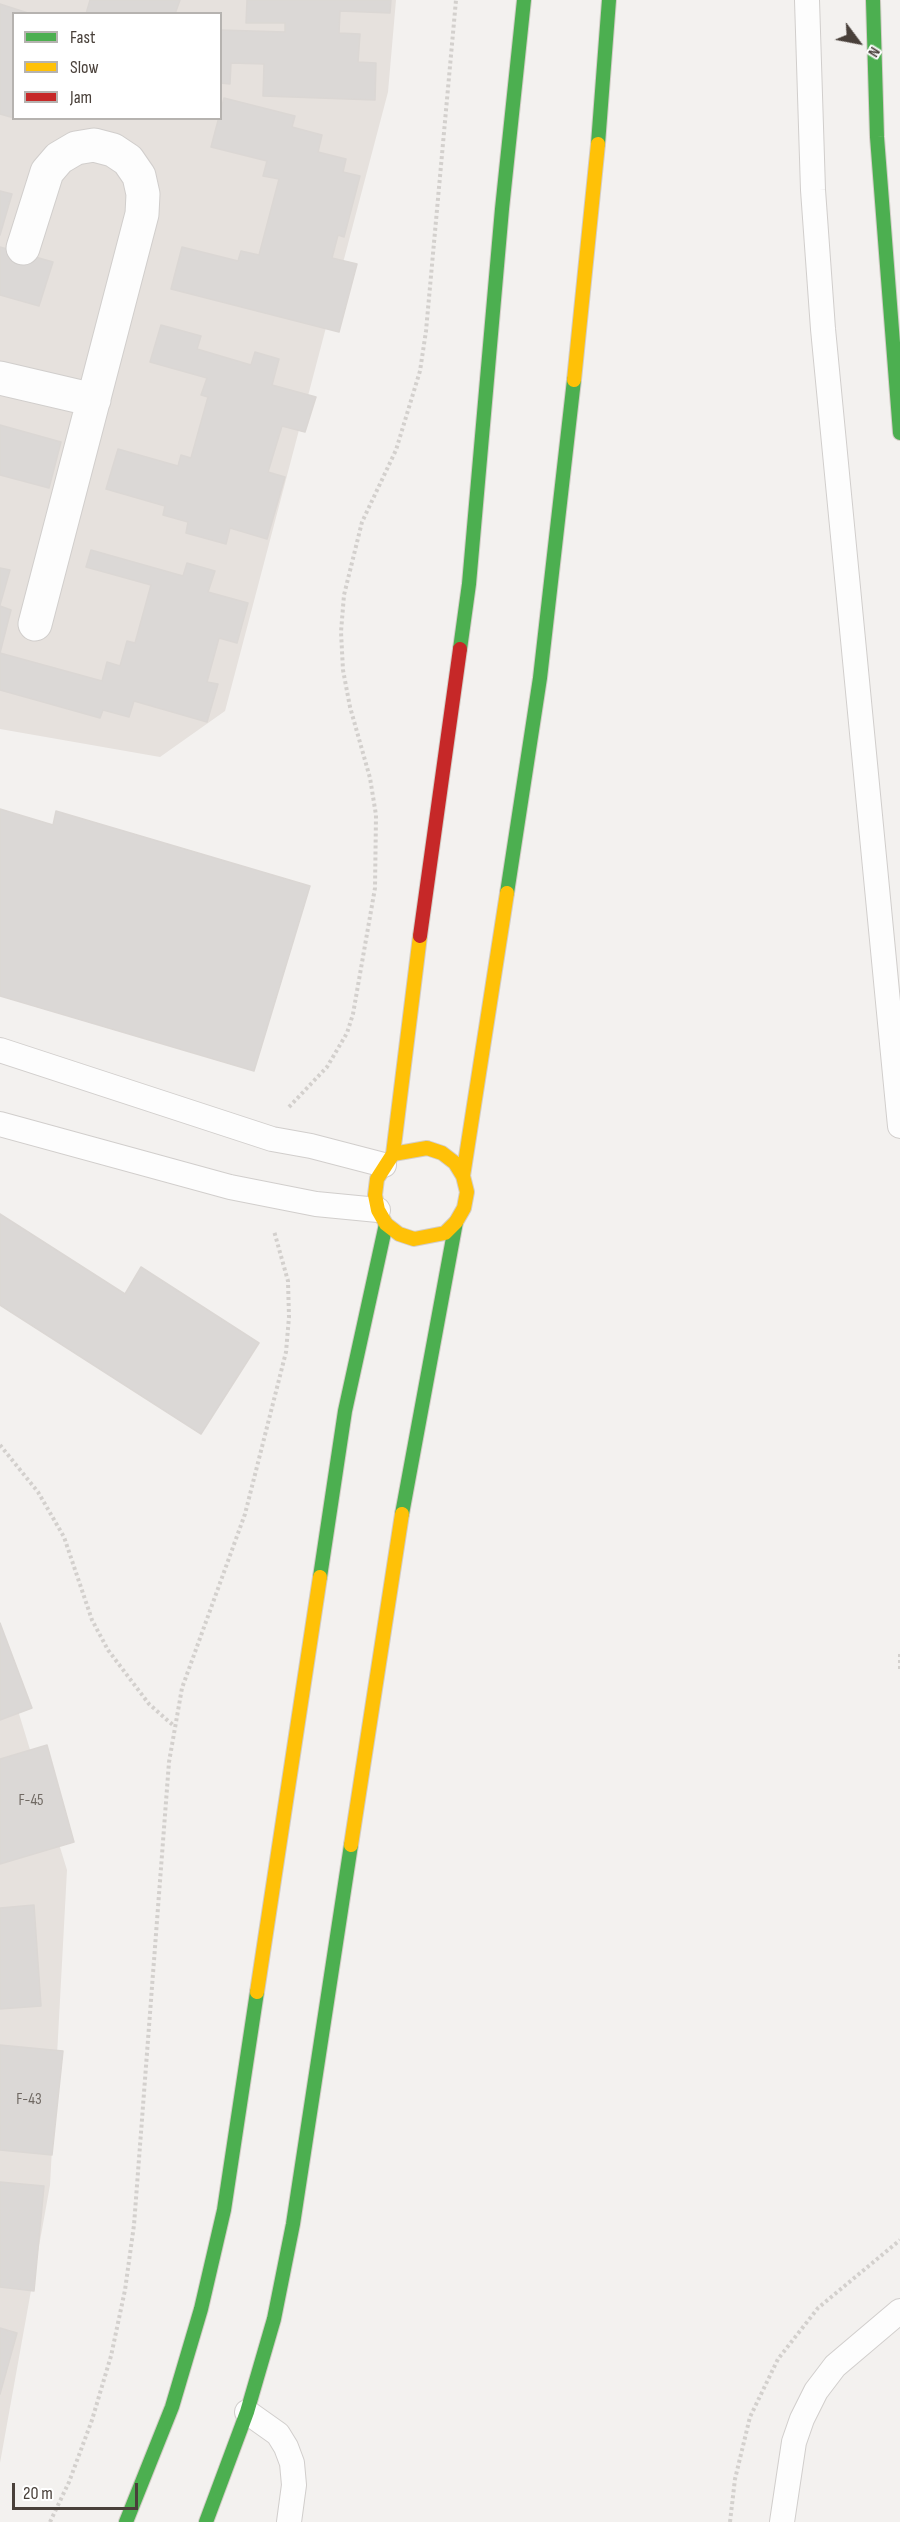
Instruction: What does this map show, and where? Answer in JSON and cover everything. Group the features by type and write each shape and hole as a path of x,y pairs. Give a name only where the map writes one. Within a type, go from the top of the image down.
{"street":[{"path":"524,0 502,209 469,584 389,1159 377,1179 375,1195 382,1217 399,1234 414,1239 429,1238 445,1233 456,1222 464,1208 466,1192 463,1176 540,678 591,232 609,0"},
{"path":"873,0 877,137 900,433"},
{"path":"23,248 47,172 59,158 76,148 94,146 113,150 128,160 139,176 143,194 142,214 35,624"},
{"path":"0,378 94,400"},
{"path":"389,1159 411,1149 427,1148 442,1153 455,1163 463,1176"},
{"path":"126,2522 172,2407 201,2309 224,2210 345,1411 382,1217"},
{"path":"206,2522 247,2412 274,2319 293,2224 410,1461 441,1312 456,1222"}],"lane":[{"path":"807,0 813,190 823,329 900,1126"},
{"path":"0,1050 272,1139 389,1159"},
{"path":"0,1124 230,1187 382,1217"},
{"path":"782,2522 794,2442 816,2391 835,2366 900,2311"},
{"path":"247,2412 278,2434 286,2447 292,2463 294,2484 289,2522"}],"path":[{"path":"272,1139 289,1107 327,1067 347,1033 353,1014 375,888 376,814 370,778 350,707 343,670 341,632 344,595 362,522 396,450 420,371 427,319 456,0"},
{"path":"50,2522 69,2482 92,2420 111,2356 126,2290 134,2224 166,1799 174,1726 182,1688 245,1514 286,1352 289,1317 288,1281 280,1247 268,1215 267,1194"},
{"path":"0,1445 38,1492 64,1537 92,1620 108,1650 148,1704 174,1726"},
{"path":"900,1654 900,1669"}],"shaded area":[{"path":"0,0 396,0 388,92 225,711 160,757 0,729"},
{"path":"0,1652 67,1870 50,2185 0,2463"}],"building":[{"path":"90,0 180,0 176,12 87,12"},
{"path":"247,0 391,0 390,13 340,11 339,33 360,34 358,62 376,63 375,100 263,96 264,64 231,63 230,84 222,83 222,30 285,32 285,23 246,23"},
{"path":"0,4 25,12 12,12 12,117 0,114"},
{"path":"224,98 295,116 292,127 322,135 318,152 346,159 343,172 360,176 344,237 338,235 332,258 357,264 339,332 171,289 182,247 238,261 241,251 259,255 279,179 263,176 267,161 211,147 218,120 222,120"},
{"path":"0,191 12,194 0,235"},
{"path":"0,247 53,262 39,306 0,295"},
{"path":"161,325 201,336 197,349 251,365 255,352 279,359 272,385 316,397 305,432 282,426 268,472 285,477 267,539 230,528 226,544 186,533 188,522 163,515 165,506 106,489 118,449 178,466 181,455 191,458 208,397 201,395 207,378 150,362"},
{"path":"0,425 61,442 49,488 0,475"},
{"path":"91,550 183,576 187,563 215,571 208,592 248,603 237,643 219,638 207,682 218,684 207,722 134,701 129,717 103,710 100,718 0,690 0,653 102,681 107,662 120,666 127,641 135,643 151,585 86,567"},
{"path":"0,568 10,570 0,605"},
{"path":"0,606 11,610 0,653"},
{"path":"0,809 53,825 56,811 310,886 254,1071 0,996"},
{"path":"0,1214 125,1294 141,1267 259,1343 201,1434 0,1305"},
{"path":"0,1623 32,1708 0,1720"},
{"path":"47,1745 74,1842 0,1864 0,1759"},
{"path":"34,1905 41,2006 0,2009 0,1908"},
{"path":"0,2045 63,2051 52,2155 0,2150"},
{"path":"0,2182 44,2186 34,2291 0,2287"},
{"path":"0,2328 17,2333 0,2394"}],"traffic: fast":[{"path":"460,649 469,584 502,209 524,0"},
{"path":"598,144 609,0"},
{"path":"873,0 877,137 900,433"},
{"path":"507,893 540,678 574,380"},
{"path":"402,1514 456,1222"},
{"path":"320,1577 345,1411 386,1224"},
{"path":"206,2522 247,2412 274,2319 293,2224 351,1845"},
{"path":"126,2522 172,2407 201,2309 224,2210 257,1992"}],"traffic: slow":[{"path":"574,380 598,144"},
{"path":"463,1176 507,893"},
{"path":"393,1154 420,936"},
{"path":"427,1148 442,1153 455,1163 463,1176 467,1192 464,1208 456,1222 445,1233 414,1239 399,1234 386,1224 378,1210 375,1195 377,1179 393,1154 427,1148"},
{"path":"351,1845 402,1514"},
{"path":"257,1992 320,1577"}],"traffic: jam":[{"path":"420,936 460,649"}]}
